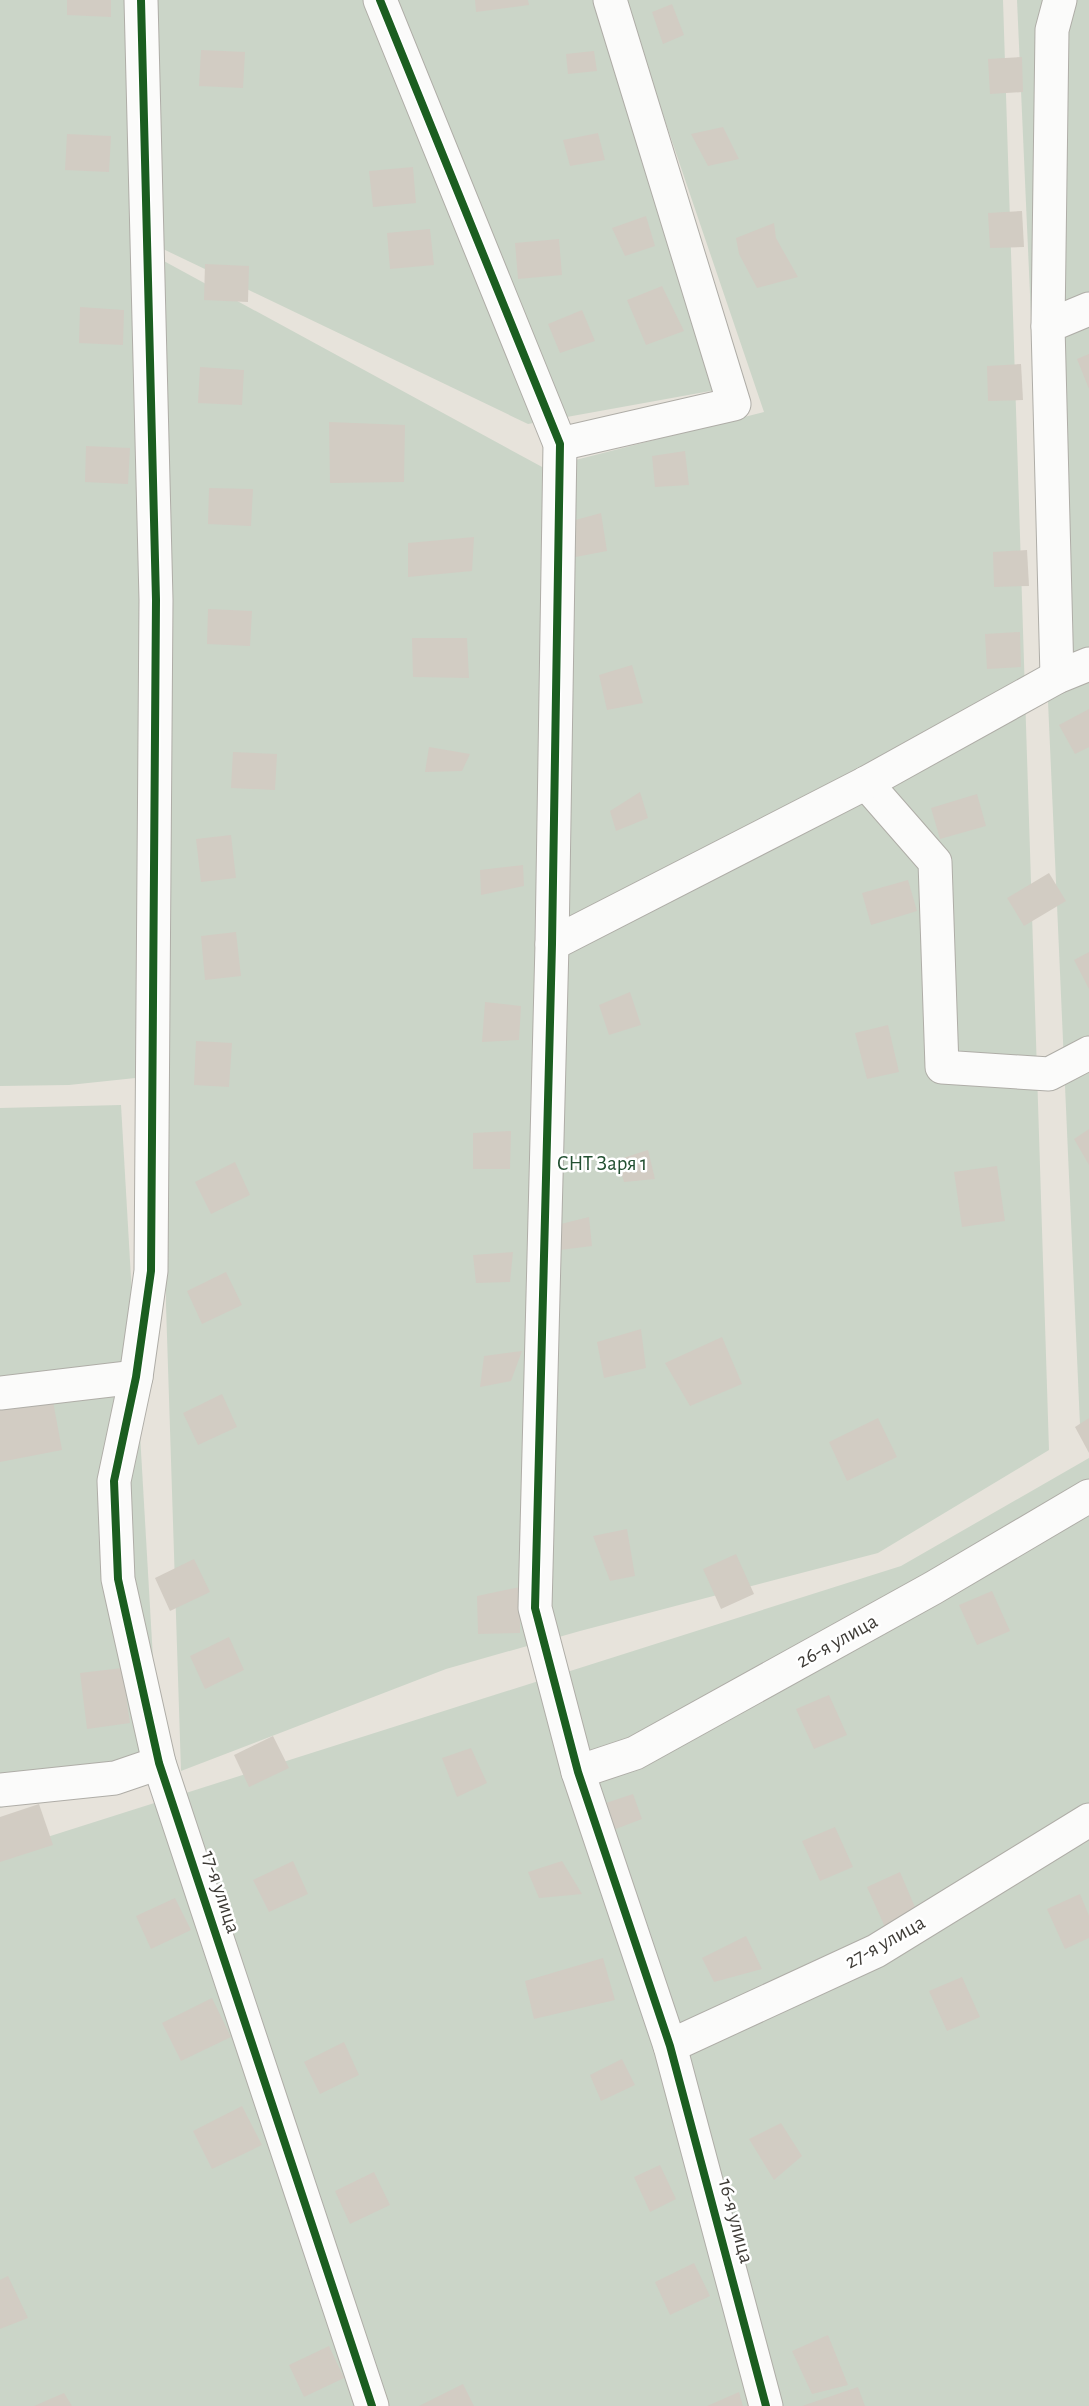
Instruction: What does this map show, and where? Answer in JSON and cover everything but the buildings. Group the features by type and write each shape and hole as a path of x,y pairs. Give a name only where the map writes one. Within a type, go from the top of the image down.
{"street":[{"name":"17-я улица","path":"141,0 156,612 151,1271 136,1377 114,1481 118,1579 159,1762 372,2406"},
{"path":"380,0 560,444 735,404 610,0"},
{"path":"1057,677 1048,326 1052,30 1060,0"},
{"path":"1048,326 1089,309"},
{"name":"16-я улица","path":"560,444 552,944 535,1608 578,1772 670,2046 766,2406"},
{"path":"552,944 866,783 1057,677 1089,664"},
{"path":"866,783 935,862 942,1067 1049,1074 1089,1053"},
{"path":"0,1393 136,1377"},
{"name":"26-я улица","path":"578,1772 635,1753 933,1588 1089,1496"},
{"path":"0,1790 115,1778 159,1762"},
{"name":"27-я улица","path":"670,2046 876,1951 1089,1820"}],"green space":[{"path":"0,0 594,0 716,390 528,424 138,237 145,1077 69,1085 0,1086"},
{"name":"СНТ Заря 1","path":"624,0 1003,0 1049,1450 878,1553 580,1631 446,1669 181,1771 166,1305 164,605 151,254 544,468 764,412"},
{"path":"1017,0 1089,0 1089,1420 1080,1425"},
{"path":"121,1105 159,1763 0,1808 0,1108"},
{"path":"1089,1458 1089,2406 0,2406 0,1852 901,1566"}],"cycle path":[{"path":"141,0 156,600 151,1271 136,1377 114,1481 118,1579 159,1763 372,2406"},
{"path":"380,0 560,444 552,944 535,1608 578,1772 670,2046 766,2406"}]}
